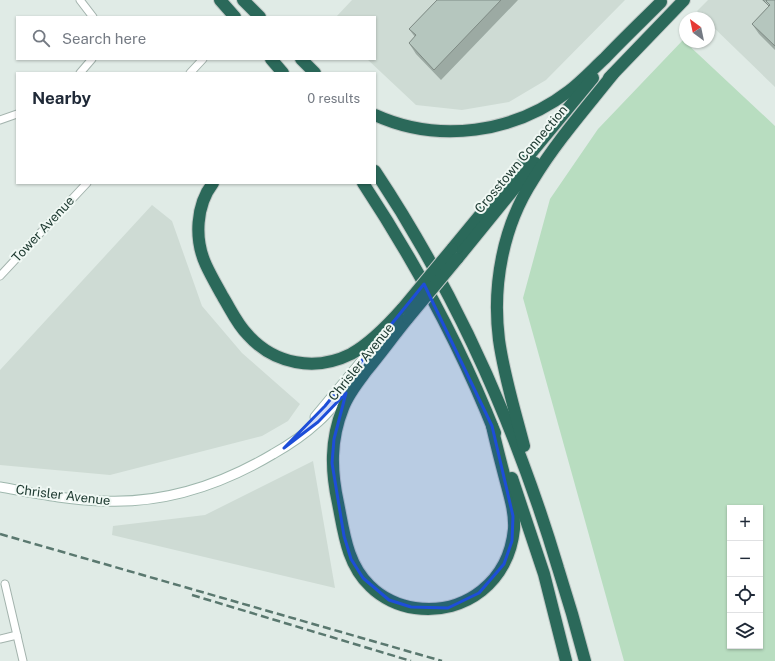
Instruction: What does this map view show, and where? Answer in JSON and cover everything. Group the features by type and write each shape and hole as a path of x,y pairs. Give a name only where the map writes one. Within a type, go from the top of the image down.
{"highway":[{"path":"220,0 235,16"},
{"path":"243,0 258,16"},
{"name":"Crosstown Connection","path":"454,254 614,74 684,0"},
{"path":"376,115 396,124 424,130 451,131 491,128 526,117 548,105 570,90 662,1"},
{"name":"Crosstown Connection","path":"492,426 511,504 514,528 509,552 497,574 479,593 470,599 448,608 436,609 411,607 400,604 379,594 363,578 351,558 347,547 333,476 332,451 336,427 343,406 355,386 388,343 406,313 589,82 662,1"},
{"path":"272,60 282,72"},
{"path":"294,60 303,72"},
{"path":"302,60 314,72"},
{"path":"541,513 508,384 499,340 498,300 502,261 512,223 523,197 532,181 553,151 614,74"},
{"path":"376,173 410,226 462,320 506,419 541,513 567,596 584,659"},
{"path":"212,184 205,198 200,215 199,232 202,254 210,274 240,325 247,335 265,351 280,358 297,363 320,363 331,361 352,353 406,313"},
{"path":"355,184 396,234"},
{"path":"364,184 396,234 447,328 492,426 533,540 565,657"}],"street":[{"path":"80,0 92,16"},
{"path":"81,72 91,60"},
{"path":"191,72 202,60"},
{"path":"0,120 16,114"},
{"name":"Tower Avenue","path":"0,276 86,184"},
{"name":"Chrisler Avenue","path":"284,448 325,406 381,339 406,313"},
{"name":"Chrisler Avenue","path":"0,488 82,500 124,501 145,500 167,496 209,485 246,469 296,440 318,422 388,343"},
{"path":"5,584 23,661"},
{"path":"0,639 16,635"}],"highlighted area":[{"path":"424,284 492,426 513,516 512,541 504,564 479,593 448,608 411,607 389,600 363,578 351,559 344,536 332,463 334,439 346,393 318,422 284,448 325,406"}],"shaded area":[{"path":"352,0 625,0 546,80 509,102 462,110 416,105 368,60 376,60 376,16 337,16"},
{"path":"708,0 775,0 775,87 715,29 715,12 697,11"},
{"path":"152,205 172,221 202,306 242,353 300,404 288,421 262,436 110,475 0,465 0,370"},
{"path":"313,461 335,588 112,535 113,526 205,515"}],"green space":[{"path":"679,44 679,48 692,48 775,126 775,661 624,661 523,298 550,199 598,129"}],"building":[{"path":"437,0 501,0 434,70 409,43 416,35 409,29"},
{"path":"763,0 767,0 766,1 770,5 769,6"},
{"path":"775,0 775,46 752,24 770,5 766,1"}],"railway":[{"path":"0,534 442,661"},
{"path":"192,595 411,661"}]}
